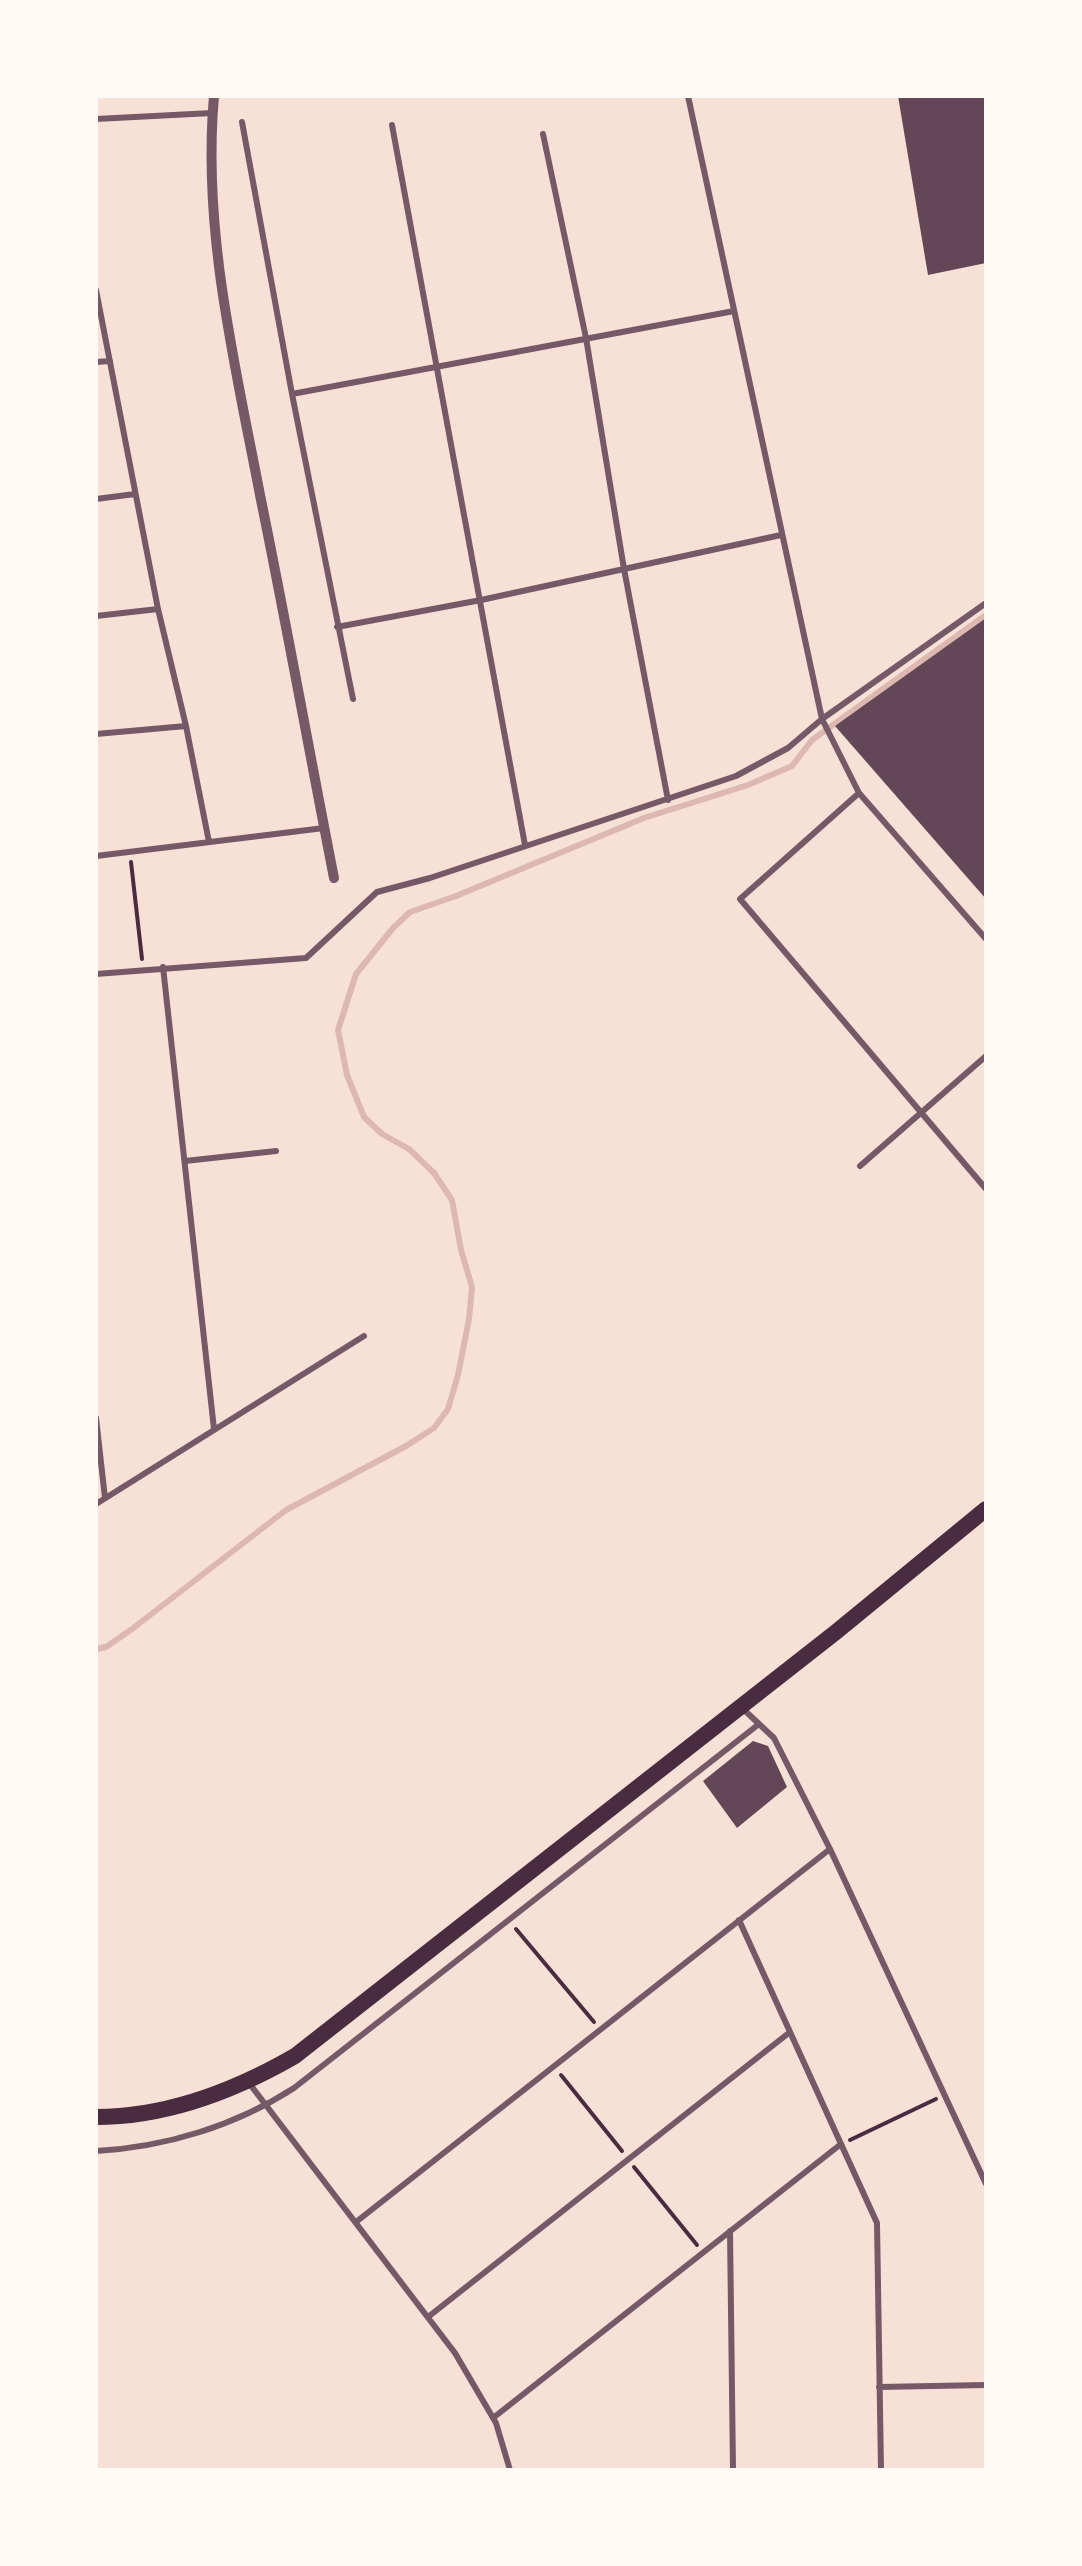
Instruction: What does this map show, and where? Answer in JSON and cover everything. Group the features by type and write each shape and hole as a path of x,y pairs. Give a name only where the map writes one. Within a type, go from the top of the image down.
{"highway":[{"path":"96,2117 177,2105 248,2082 295,2056 919,1566 986,1509"}],"street":[{"path":"214,96 212,212 218,262 240,392 334,878"},
{"path":"688,96 823,721 859,793 986,939"},
{"path":"96,119 212,113"},
{"path":"242,122 292,394 353,699"},
{"path":"392,125 525,845"},
{"path":"543,134 586,338 624,569 668,800"},
{"path":"96,290 158,609 186,726 209,842"},
{"path":"292,394 436,369 734,311"},
{"path":"96,362 110,361"},
{"path":"96,498 135,494"},
{"path":"337,627 481,600 781,535"},
{"path":"96,974 163,967 306,958 377,892 430,878 736,776 788,748 986,603"},
{"path":"96,616 158,609"},
{"path":"96,734 186,726"},
{"path":"859,793 740,899 986,1189"},
{"path":"96,856 324,828"},
{"path":"163,967 214,1429"},
{"path":"860,1166 986,1056"},
{"path":"185,1161 276,1151"},
{"path":"96,1504 364,1336"},
{"path":"96,1418 105,1497"},
{"path":"741,1706 774,1738 830,1849 986,2184"},
{"path":"96,2151 149,2144 194,2134 239,2119 294,2088 759,1724"},
{"path":"356,2222 830,1849"},
{"path":"739,1920 877,2223 881,2470"},
{"path":"428,2317 790,2032"},
{"path":"248,2082 455,2353 493,2418 510,2470"},
{"path":"493,2418 841,2144"},
{"path":"730,2231 733,2470"},
{"path":"879,2387 986,2385"}],"path":[{"path":"130,853 143,969"},
{"path":"508,1919 600,2030"},
{"path":"841,2144 945,2095"}],"building":[{"path":"898,96 986,96 986,263 928,275"},
{"path":"986,618 986,899 835,726"},
{"path":"753,1741 768,1746 787,1787 737,1828 703,1781"}],"waterway":[{"path":"96,1649 106,1647 132,1629 286,1510 406,1446 434,1428 448,1409 458,1375 469,1319 472,1287 461,1250 452,1200 434,1173 409,1149 382,1134 364,1117 347,1075 338,1030 356,974 393,928 410,912 456,896 644,818 748,785 792,766 812,740 986,615"}]}
